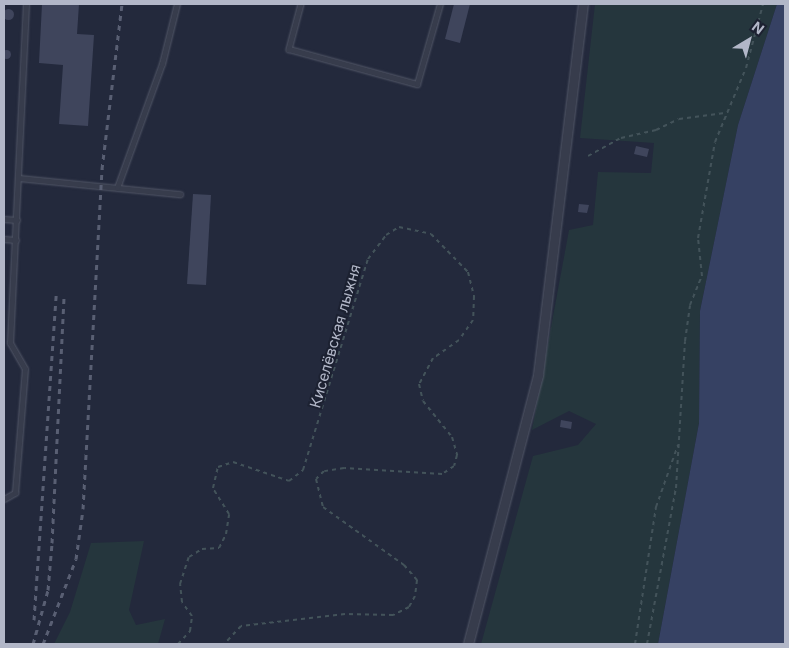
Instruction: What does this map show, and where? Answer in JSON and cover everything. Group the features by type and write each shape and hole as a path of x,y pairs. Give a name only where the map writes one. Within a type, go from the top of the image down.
{"street":[{"path":"468,644 538,375 583,4"}],"lane":[{"path":"4,499 15,493 25,369 10,343 26,4"},
{"path":"117,188 162,64 177,4"},
{"path":"302,4 289,49 417,84 440,4"},
{"path":"19,178 180,194"},
{"path":"4,219 17,220"},
{"path":"4,239 16,240"}],"path":[{"path":"647,644 676,488 690,305 702,276 698,238 715,142 746,68 763,4"},
{"path":"588,156 620,138 656,130 680,119 726,113"},
{"name":"Киселёвская лыжня","path":"178,644 190,630 192,616 182,602 180,584 189,556 202,549 219,548 226,534 229,514 213,488 218,467 233,462 289,481 303,470 368,259 386,235 399,228 431,234 468,272 474,296 473,320 459,340 433,358 419,384 423,401 452,437 457,455 454,466 442,474 344,468 324,471 316,479 323,507 404,565 416,580 415,596 409,607 394,615 345,614 241,626 224,644"},
{"path":"635,644 656,508 679,440"}],"shaded area":[{"path":"595,4 777,4 738,125 700,311 699,423 658,644 481,644 533,456 578,445 596,424 569,411 532,430 569,230 593,225 598,172 651,173 654,143 580,138"},
{"path":"144,541 129,610 136,625 165,619 158,644 54,644 70,612 91,543"}],"water":[{"path":"777,4 785,4 785,644 658,644 699,423 700,311 738,125"}],"building":[{"path":"42,4 79,4 77,34 94,35 88,126 59,124 63,65 39,63"},
{"path":"454,4 470,4 460,43 445,39"},
{"path":"8,8 14,14 8,20 2,14"},
{"path":"6,50 10,54 6,58 2,54"},
{"path":"636,146 649,149 647,157 634,154"},
{"path":"193,194 211,195 206,285 187,284"},
{"path":"579,204 589,205 587,213 578,212"},
{"path":"561,420 572,422 571,429 560,427"}],"railway":[{"path":"43,644 76,559 83,509 102,169 122,4"},
{"path":"34,620 56,294"},
{"path":"33,644 48,590 64,295"}]}
